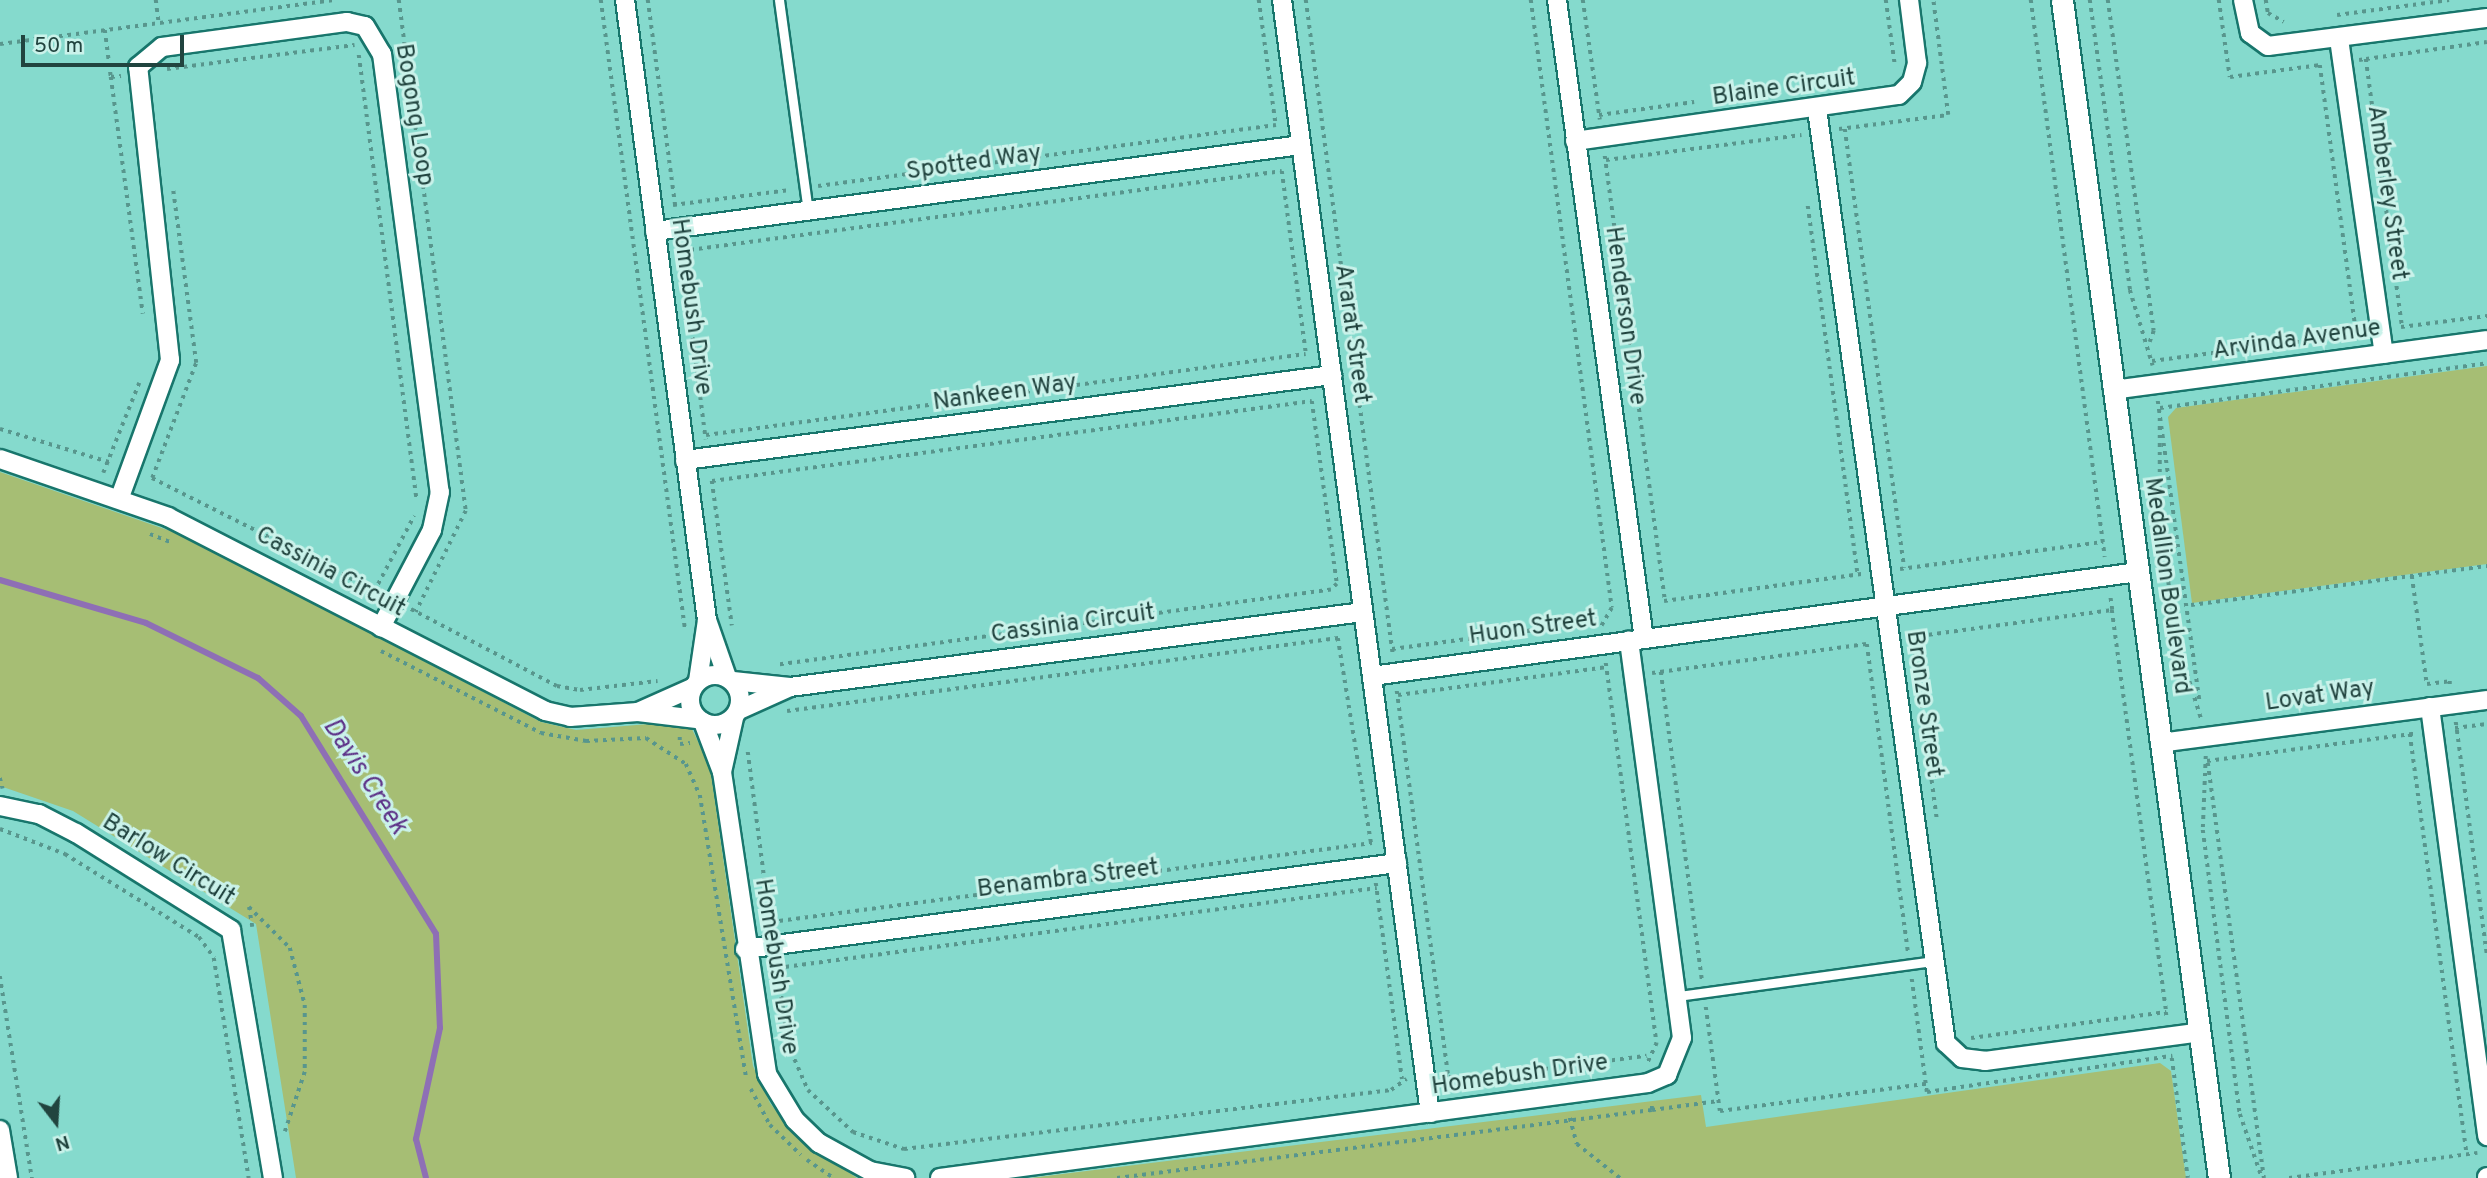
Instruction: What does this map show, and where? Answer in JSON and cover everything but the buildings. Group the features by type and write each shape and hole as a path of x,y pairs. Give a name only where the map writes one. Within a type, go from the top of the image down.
{"street":[{"name":"Homebush Drive","path":"625,0 707,620 730,679 736,714 722,772"},
{"name":"Ararat Street","path":"1282,0 1372,676"},
{"name":"Henderson Drive","path":"1557,0 1638,604 1636,640"},
{"name":"Blaine Circuit","path":"1575,141 1817,109 1905,90 1917,63 1909,0"},
{"name":"Medallion Boulevard","path":"2062,0 2219,1178"},
{"path":"2243,0 2250,33 2268,47 2487,18"},
{"name":"Bogong Loop","path":"120,496 170,359 138,67 162,47 347,22 365,26 382,54 440,492 437,519 381,627"},
{"name":"Amberley Street","path":"2339,39 2384,354"},
{"name":"Bronze Street","path":"1817,109 1943,1035 1962,1058 1985,1061 2201,1032"},
{"name":"Spotted Way","path":"655,231 1301,145"},
{"name":"Arvinda Avenue","path":"2113,390 2487,340"},
{"name":"Nankeen Way","path":"685,460 1332,375"},
{"name":"Cassinia Circuit","path":"0,459 120,496 545,711 583,718 638,712 719,725 790,687"},
{"name":"Huon Street","path":"1372,676 2138,572"},
{"name":"Cassinia Circuit","path":"638,712 689,688 730,679 790,687 1363,611"},
{"name":"Homebush Drive","path":"707,620 689,688 690,704 700,720 722,772 762,1059 784,1105 832,1152 905,1178"},
{"path":"1636,640 1634,675 1678,996 1681,1051 1667,1075 1648,1083"},
{"path":"1372,676 1430,1113"},
{"name":"Lovat Way","path":"2160,743 2487,700"},
{"path":"2430,707 2487,1136"},
{"name":"Barlow Circuit","path":"0,806 39,814 76,832 231,930 273,1178"},
{"name":"Benambra Street","path":"745,949 1397,863"},
{"name":"Homebush Drive","path":"940,1178 1648,1083"},
{"path":"0,1130 8,1178"}],"lane":[{"path":"779,0 808,211"},
{"path":"1678,996 1932,961"}],"path":[{"path":"156,0 159,23"},
{"path":"0,44 332,0"},
{"path":"601,0 686,639"},
{"path":"648,0 733,633"},
{"path":"754,682 751,665 1331,590 1337,584 1259,0"},
{"path":"1306,0 1448,1074"},
{"path":"1531,0 1612,608"},
{"path":"1583,0 1665,601"},
{"path":"1886,0 1896,75"},
{"path":"2031,0 2188,1178"},
{"path":"2090,0 2130,290 2149,344 2154,331 2108,0"},
{"path":"2220,0 2230,77 2320,65 2356,334"},
{"path":"2266,0 2268,13 2282,23 2295,21"},
{"path":"2333,16 2449,0"},
{"path":"2366,59 2487,43"},
{"path":"157,71 358,44 418,507 361,617"},
{"path":"111,77 144,317"},
{"path":"1599,115 1707,100"},
{"path":"629,211 1276,125"},
{"path":"1845,129 1904,569"},
{"path":"1799,135 1801,149"},
{"path":"682,251 1282,171"},
{"path":"152,478 197,363 172,177"},
{"path":"1806,190 1858,575"},
{"path":"2152,361 2487,316"},
{"path":"706,435 1306,354"},
{"path":"2159,408 2487,363"},
{"path":"97,489 140,379"},
{"path":"712,481 1312,401"},
{"path":"2161,418 2190,605 2200,706 2177,641 2162,535 2156,475 2161,418"},
{"path":"0,429 108,461 152,478 557,685 591,689 672,679 689,688"},
{"path":"142,530 185,550"},
{"path":"1392,649 1601,621 1612,608 1638,604 2103,542"},
{"path":"2190,605 2487,566"},
{"path":"2412,576 2427,684 2449,681 2487,955"},
{"path":"1608,678 2112,610"},
{"path":"729,738 746,736 788,1044 808,1090 853,1132 904,1149 1391,1090 1402,1079 1448,1074 1460,1080 1646,1056 1657,1043 1601,621"},
{"path":"1913,637 1939,831"},
{"path":"777,712 1338,638 1372,843 1402,1079"},
{"path":"1867,644 1910,964"},
{"path":"372,646 552,737 646,738 675,751 700,795 748,1082 770,1125 834,1178"},
{"path":"1398,695 1607,667"},
{"path":"1661,671 1720,1111 1926,1084"},
{"path":"675,751 680,744 678,717"},
{"path":"2207,761 2487,724"},
{"path":"2410,734 2467,1154"},
{"path":"680,744 708,741"},
{"path":"2207,761 2263,1178"},
{"path":"2207,761 2203,830 2240,1114 2263,1178"},
{"path":"0,829 65,854 199,937 214,958 249,1178"},
{"path":"771,922 1372,843"},
{"path":"778,968 1377,888"},
{"path":"253,934 249,908 290,948 305,1005 305,1072 290,1130 285,1132 282,1119"},
{"path":"0,976 32,1178"},
{"path":"1965,1025 1967,1039 2166,1012"},
{"path":"1646,1056 1652,1110"},
{"path":"2127,1064 2172,1058"},
{"path":"1117,1178 1718,1101"},
{"path":"1570,1118 1577,1144 1620,1178"},
{"path":"2289,1178 2487,1151"}],"green space":[{"path":"2487,366 2487,564 2192,603 2168,417 2176,408"},
{"path":"0,472 182,535 541,722 576,730 661,723 692,729 710,767 753,1066 770,1103 796,1137 857,1178 296,1178 256,924 73,811 0,786"},
{"path":"2160,1063 2171,1071 2186,1178 1030,1178 1701,1095 1706,1127"}],"waterway":[{"name":"Davis Creek","path":"0,580 146,623 258,678 301,716 436,934 440,1028 416,1139 426,1178"}]}
